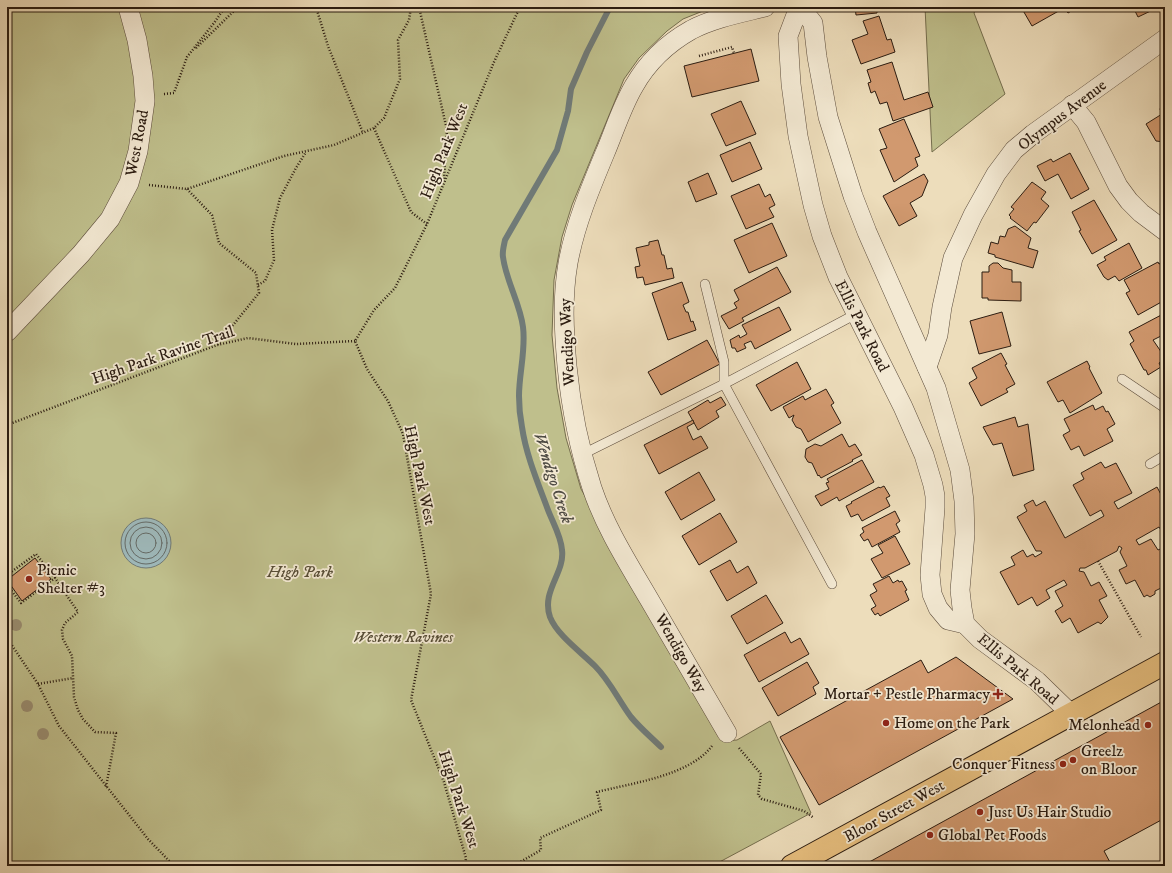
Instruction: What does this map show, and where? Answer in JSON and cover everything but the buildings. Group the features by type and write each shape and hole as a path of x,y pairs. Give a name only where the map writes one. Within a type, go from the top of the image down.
{"main road":[{"name":"Bloor Street West","path":"794,865 1165,663"}],"street":[{"name":"West Road","path":"7,332 86,248 110,219 130,183 138,151 145,101 143,76 137,40 128,7"},
{"name":"Wendigo Way","path":"727,732 627,561 610,529 592,489 575,427 569,387 565,345 564,297 568,263 574,235 583,207 632,88 645,69 659,54 677,39 693,29 732,15 765,7"},
{"name":"Ellis Park Road","path":"800,7 788,36 791,84 798,136 810,192 822,236 838,277 916,435 933,485 935,508 930,575 932,594 938,608 948,620 966,624"},
{"name":"Ellis Park Road","path":"800,7 812,23 821,85 828,117 853,196 867,232 936,388 960,470 964,501 965,534 960,590 966,624 980,639 1037,681 1072,715"},
{"name":"Olympus Avenue","path":"927,367 938,335 942,307 953,258 973,215 996,174 1014,150 1033,134 1165,39"},
{"path":"1072,105 1086,122 1118,186 1129,201 1141,213 1165,231"}],"lane":[{"path":"705,284 724,362 724,384 832,584"},
{"path":"583,454 724,384 856,314"},
{"path":"1122,379 1165,408"},
{"path":"1150,464 1165,455"}],"path":[{"path":"164,94 174,93 187,57 225,7"},
{"path":"187,57 238,7"},
{"path":"316,7 328,46 363,133"},
{"path":"130,183 187,189 284,156 334,145 374,128 384,118 400,79 398,40 409,20 411,7"},
{"path":"419,7 447,130 444,182"},
{"name":"High Park West","path":"465,866 466,858 444,782 411,700 431,594 403,434 388,401 367,369 355,341 374,310 395,288 427,224 494,62 520,7"},
{"path":"699,56 732,47 734,53"},
{"path":"374,128 412,212 427,224"},
{"path":"258,285 265,281 274,260 272,230 280,198 307,151"},
{"path":"187,189 212,215 219,243 256,273 259,293 217,345"},
{"name":"High Park Ravine Trail","path":"7,425 217,345 248,338 296,344 355,341"},
{"path":"7,575 36,554 55,578 78,612 64,623 62,630 63,640 72,656 74,698 82,719 95,732 116,733 106,787"},
{"path":"1098,561 1142,637"},
{"path":"7,585 21,603 55,578"},
{"path":"7,593 11,590"},
{"path":"7,638 38,684 59,726 148,839 174,866"},
{"path":"38,684 73,678"},
{"path":"513,866 541,850 540,838 601,810 597,792 669,773 694,762 708,751 717,740 727,732"},
{"path":"739,748 761,774 758,795 762,799 804,811 814,818"}],"green space":[{"name":"High Park","path":"7,7 713,7 683,19 667,31 639,58 624,79 572,205 562,237 554,280 552,335 557,388 566,438 581,489 723,741 737,740 770,721 811,813 712,866 7,866"},
{"path":"925,7 977,7 974,13 1005,94 932,152"}],"water":[{"path":"146,518 155,520 164,525 169,534 171,543 169,552 164,561 155,566 146,568 137,566 128,561 123,552 121,543 123,534 128,525 137,520"}],"waterway":[{"name":"Wendigo Creek","path":"610,7 587,52 571,89 568,111 557,150 505,240 503,255 507,275 519,309 523,327 524,344 519,396 520,415 526,448 558,535 562,550 560,567 548,599 550,617 553,624 564,637 600,672 631,717 661,747"}],"place":[{"name":"Picnic Shelter #3","path":"29,579"},
{"name":"Mortar + Pestle Pharmacy","path":"998,694"},
{"name":"Home on the Park","path":"886,723"},
{"name":"Melonhead","path":"1148,725"},
{"name":"Greelz on Bloor","path":"1073,760"},
{"name":"Conquer Fitness","path":"1063,764"},
{"name":"Just Us Hair Studio","path":"980,812"},
{"name":"Global Pet Foods","path":"930,835"}],"park label":[{"name":"Western Ravines","path":"403,637"}]}
